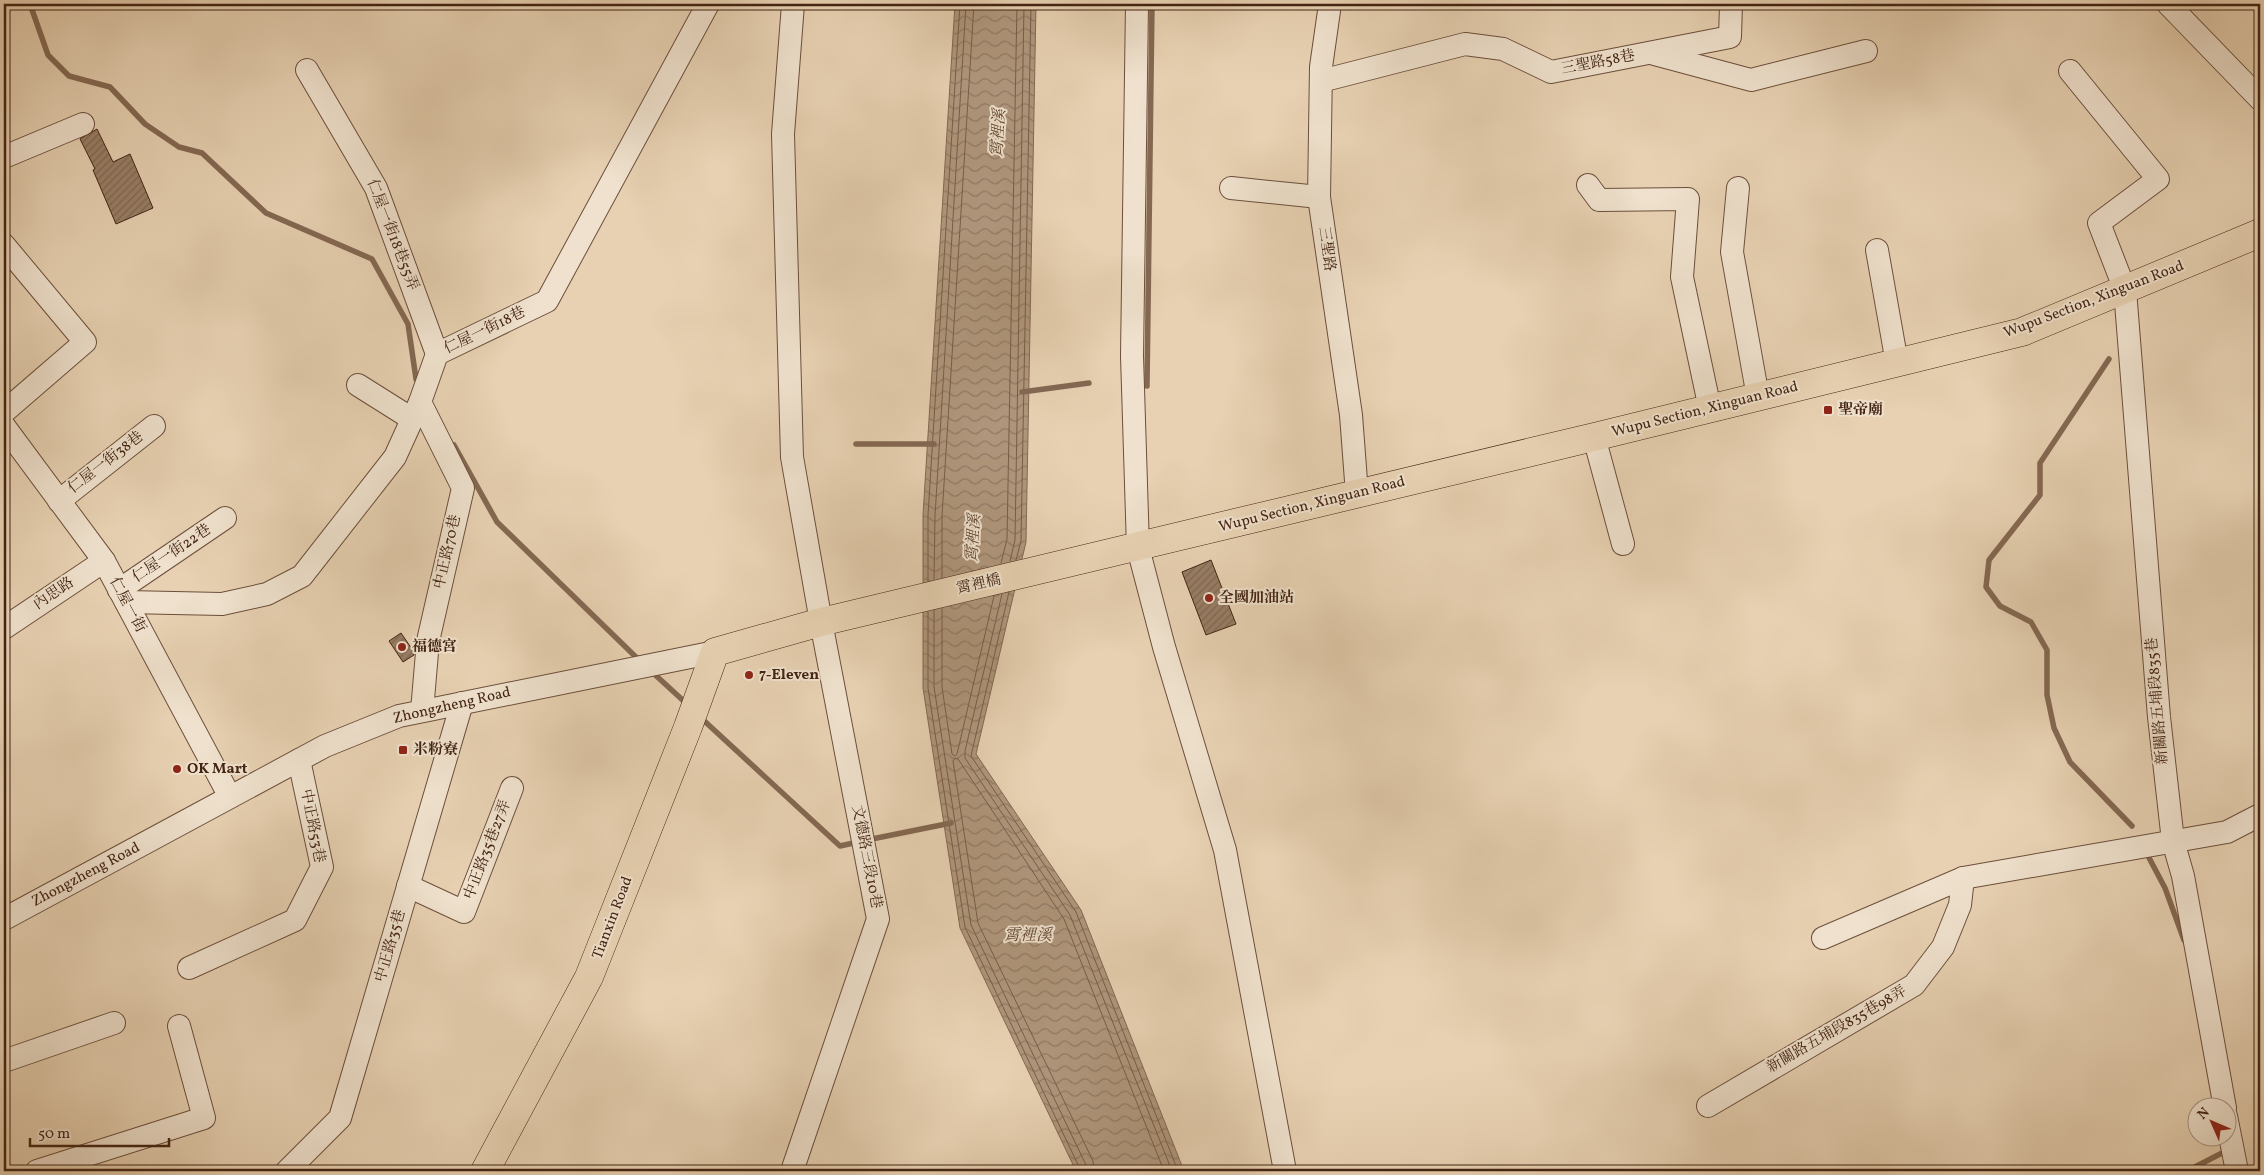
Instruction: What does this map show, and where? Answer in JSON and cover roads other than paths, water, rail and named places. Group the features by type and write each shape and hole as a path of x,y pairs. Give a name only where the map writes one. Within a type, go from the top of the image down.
{"main road":[{"name":"Wupu Section, Xinguan Road","path":"1138,548 2022,332 2260,233"},
{"name":"霄裡橋","path":"821,622 1138,548"},
{"name":"Zhongzheng Road","path":"714,652 821,622"},
{"name":"Tianxin Road","path":"485,1171 589,977 688,727 714,652"}],"street":[{"name":"仁屋一街18巷","path":"123,596 222,604 267,594 302,576 395,457 416,411 437,354 547,301 708,4"},
{"name":"文德路三段10巷","path":"792,1171 878,920 821,622 792,457 782,134 793,4"},
{"path":"1137,4 1132,356 1138,548 1164,646 1225,850 1285,1171"},
{"name":"三聖路","path":"1330,4 1321,81 1319,198 1351,415 1357,494"},
{"name":"三聖路58巷","path":"1321,81 1465,44 1503,49 1551,72 1730,37 1731,4"},
{"path":"2168,4 2260,99"},
{"path":"1649,53 1751,80 1866,51"},
{"name":"仁屋一街18巷55弄","path":"307,70 376,188 437,354"},
{"name":"新關路五埔段835巷","path":"2070,71 2158,179 2099,222 2125,290 2158,707 2173,841 2183,876 2223,1098"},
{"path":"4,157 83,124"},
{"path":"1588,185 1598,200 1688,199 1682,277 1710,409"},
{"path":"1231,188 1319,198"},
{"path":"1738,188 1732,252 1758,397"},
{"path":"4,245 85,342 4,412"},
{"path":"1877,250 1897,362"},
{"path":"358,385 416,411"},
{"name":"中正路70巷","path":"416,411 462,488 428,641 422,711"},
{"name":"仁屋一街","path":"4,426 104,561 230,798"},
{"name":"仁屋一街38巷","path":"59,500 154,426"},
{"path":"1594,437 1623,544"},
{"name":"仁屋一街22巷","path":"123,596 224,518"},
{"name":"內思路","path":"4,628 104,561"},
{"name":"Zhongzheng Road","path":"4,919 325,746 398,716 714,652"},
{"name":"中正路35巷","path":"288,1171 340,1118 462,703"},
{"name":"中正路53巷","path":"189,968 295,920 322,867 299,760"},
{"name":"中正路35巷27弄","path":"408,886 464,912 512,788"},
{"path":"1823,938 1963,878 2227,832 2260,815"},
{"name":"新關路五埔段835巷98弄","path":"1708,1106 1914,985 1943,947 1960,905 1963,878"},
{"path":"4,1061 114,1023"},
{"path":"38,1171 204,1118 178,1026"},
{"path":"2232,1148 2237,1171"}],"water":[{"name":"霄裡溪","path":"955,4 1036,4 1026,542 976,754 1081,910 1184,1171 1076,1171 960,928 923,688 923,515"}],"waterway":[{"path":"30,4 48,55 69,76 110,87 145,124 179,147 202,153 266,213 372,259 408,324 416,379 419,385"},
{"path":"1147,386 1152,4"},
{"path":"2109,359 2040,463 2040,495 1989,560 1986,587 2000,606 2031,622 2047,650 2047,695 2054,728 2070,762 2132,826"},
{"path":"1022,392 1089,383"},
{"path":"856,444 934,444"},
{"path":"454,445 497,522 640,661"},
{"path":"651,671 688,705"},
{"path":"700,717 840,846 858,842"},
{"path":"867,840 951,823"},
{"path":"2146,852 2165,888 2184,940"},
{"path":"2187,1171 2224,1152 2223,1148"}],"place":[{"name":"聖帝廟","path":"1828,410"},
{"name":"全國加油站","path":"1209,598"},
{"name":"福德宮","path":"402,647"},
{"name":"7-Eleven","path":"749,675"},
{"name":"米粉寮","path":"403,750"},
{"name":"OK Mart","path":"177,769"}]}
